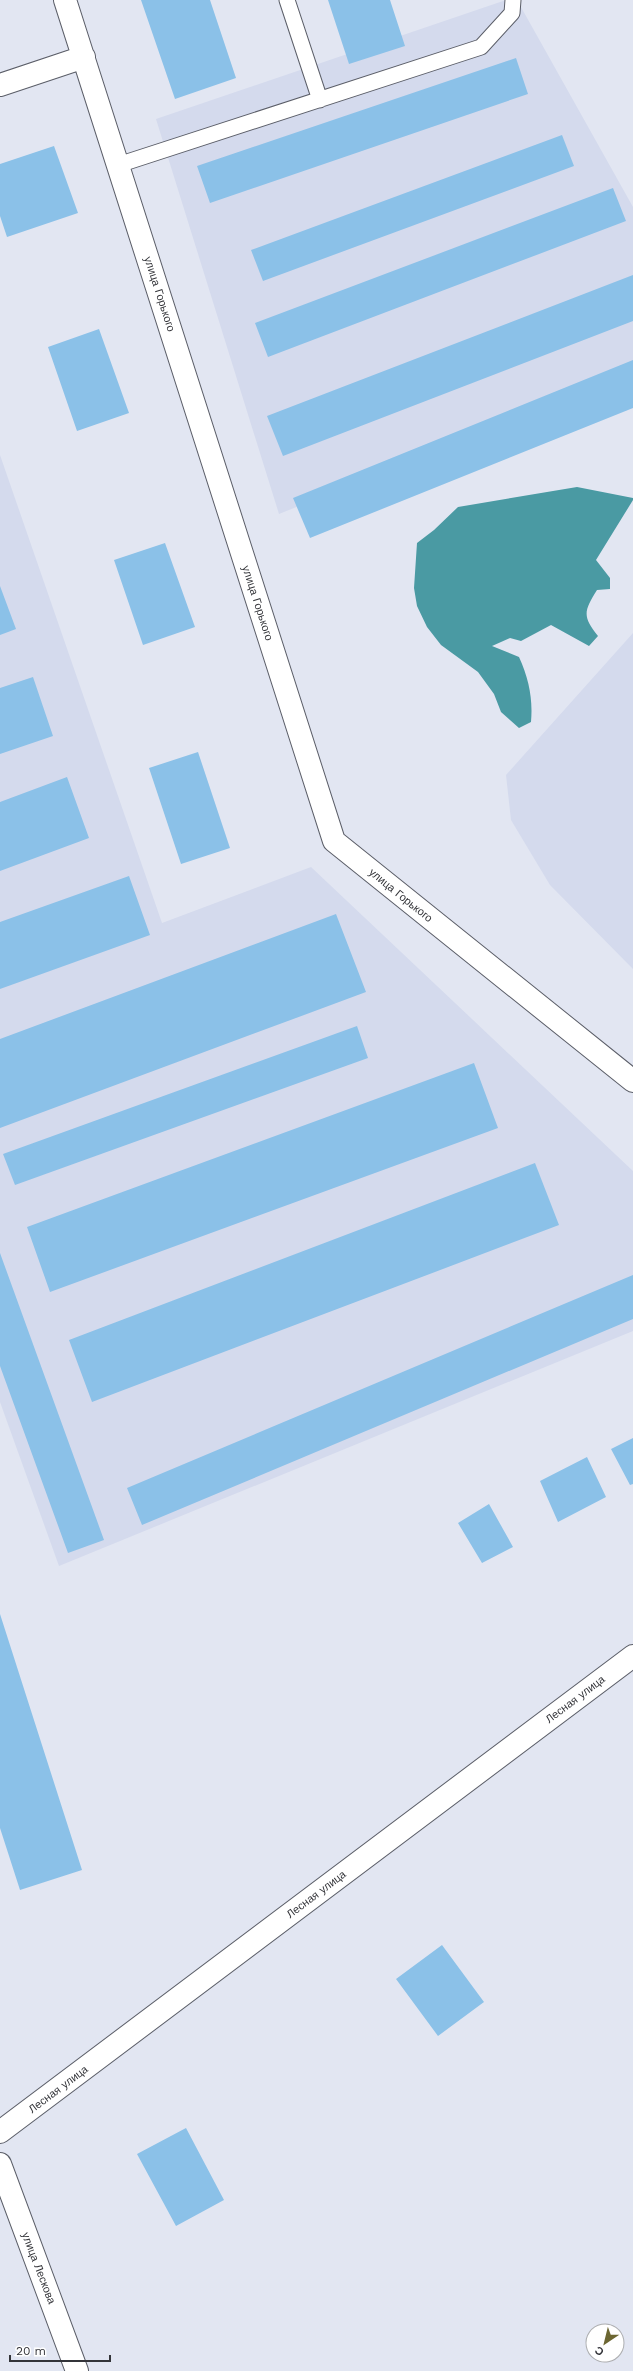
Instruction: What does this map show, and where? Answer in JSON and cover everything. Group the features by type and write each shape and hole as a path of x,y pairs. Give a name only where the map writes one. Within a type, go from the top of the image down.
{"street":[{"name":"улица Горького","path":"65,0 334,841 633,1081"},
{"path":"0,84 84,57"},
{"name":"Лесная улица","path":"0,2132 633,1656"},
{"name":"улица Лескова","path":"0,2164 77,2371"}],"lane":[{"path":"286,0 320,100"},
{"path":"118,165 481,47 512,14 512,0"}],"shaded area":[{"path":"506,0 517,0 633,207 633,372 279,514 156,119"},
{"path":"0,455 162,923 311,867 633,1171 633,1331 59,1566 0,1402"},
{"path":"633,633 633,969 550,885 511,820 506,775"}],"water":[{"path":"577,487 633,498 633,500 596,560 610,578 610,589 597,590 589,603 587,618 598,636 589,646 551,625 521,641 510,638 492,646 519,657 525,673 531,697 531,722 519,728 501,712 494,694 478,672 441,645 427,627 417,606 414,588 417,543 434,530 458,507"}],"building":[{"path":"141,0 210,0 236,78 175,99"},
{"path":"328,0 390,0 405,46 349,64"},
{"path":"516,58 528,94 210,203 197,166"},
{"path":"562,135 574,166 263,281 251,250"},
{"path":"54,146 78,213 7,237 0,216 0,164"},
{"path":"613,188 626,221 268,357 255,323"},
{"path":"633,275 633,321 283,456 267,416"},
{"path":"99,329 129,413 77,431 48,347"},
{"path":"633,360 633,408 310,538 293,498"},
{"path":"165,543 195,627 143,645 114,560"},
{"path":"0,586 16,629 0,635"},
{"path":"33,677 53,736 0,754 0,688"},
{"path":"198,752 230,848 181,864 149,768"},
{"path":"67,777 89,838 0,871 0,802"},
{"path":"129,876 150,935 0,989 0,922"},
{"path":"336,914 366,992 0,1128 0,1039"},
{"path":"357,1026 368,1058 15,1185 3,1154"},
{"path":"474,1063 498,1128 50,1292 27,1227"},
{"path":"535,1163 559,1225 92,1402 69,1340"},
{"path":"0,1253 104,1540 68,1553 0,1366"},
{"path":"633,1275 633,1319 142,1525 127,1488"},
{"path":"633,1438 633,1484 630,1485 611,1449"},
{"path":"587,1457 606,1497 558,1522 540,1481"},
{"path":"489,1504 513,1547 482,1563 458,1523"},
{"path":"0,1614 82,1870 20,1890 0,1828"},
{"path":"442,1945 484,2002 438,2036 396,1979"},
{"path":"186,2128 224,2200 176,2226 137,2154"}]}
